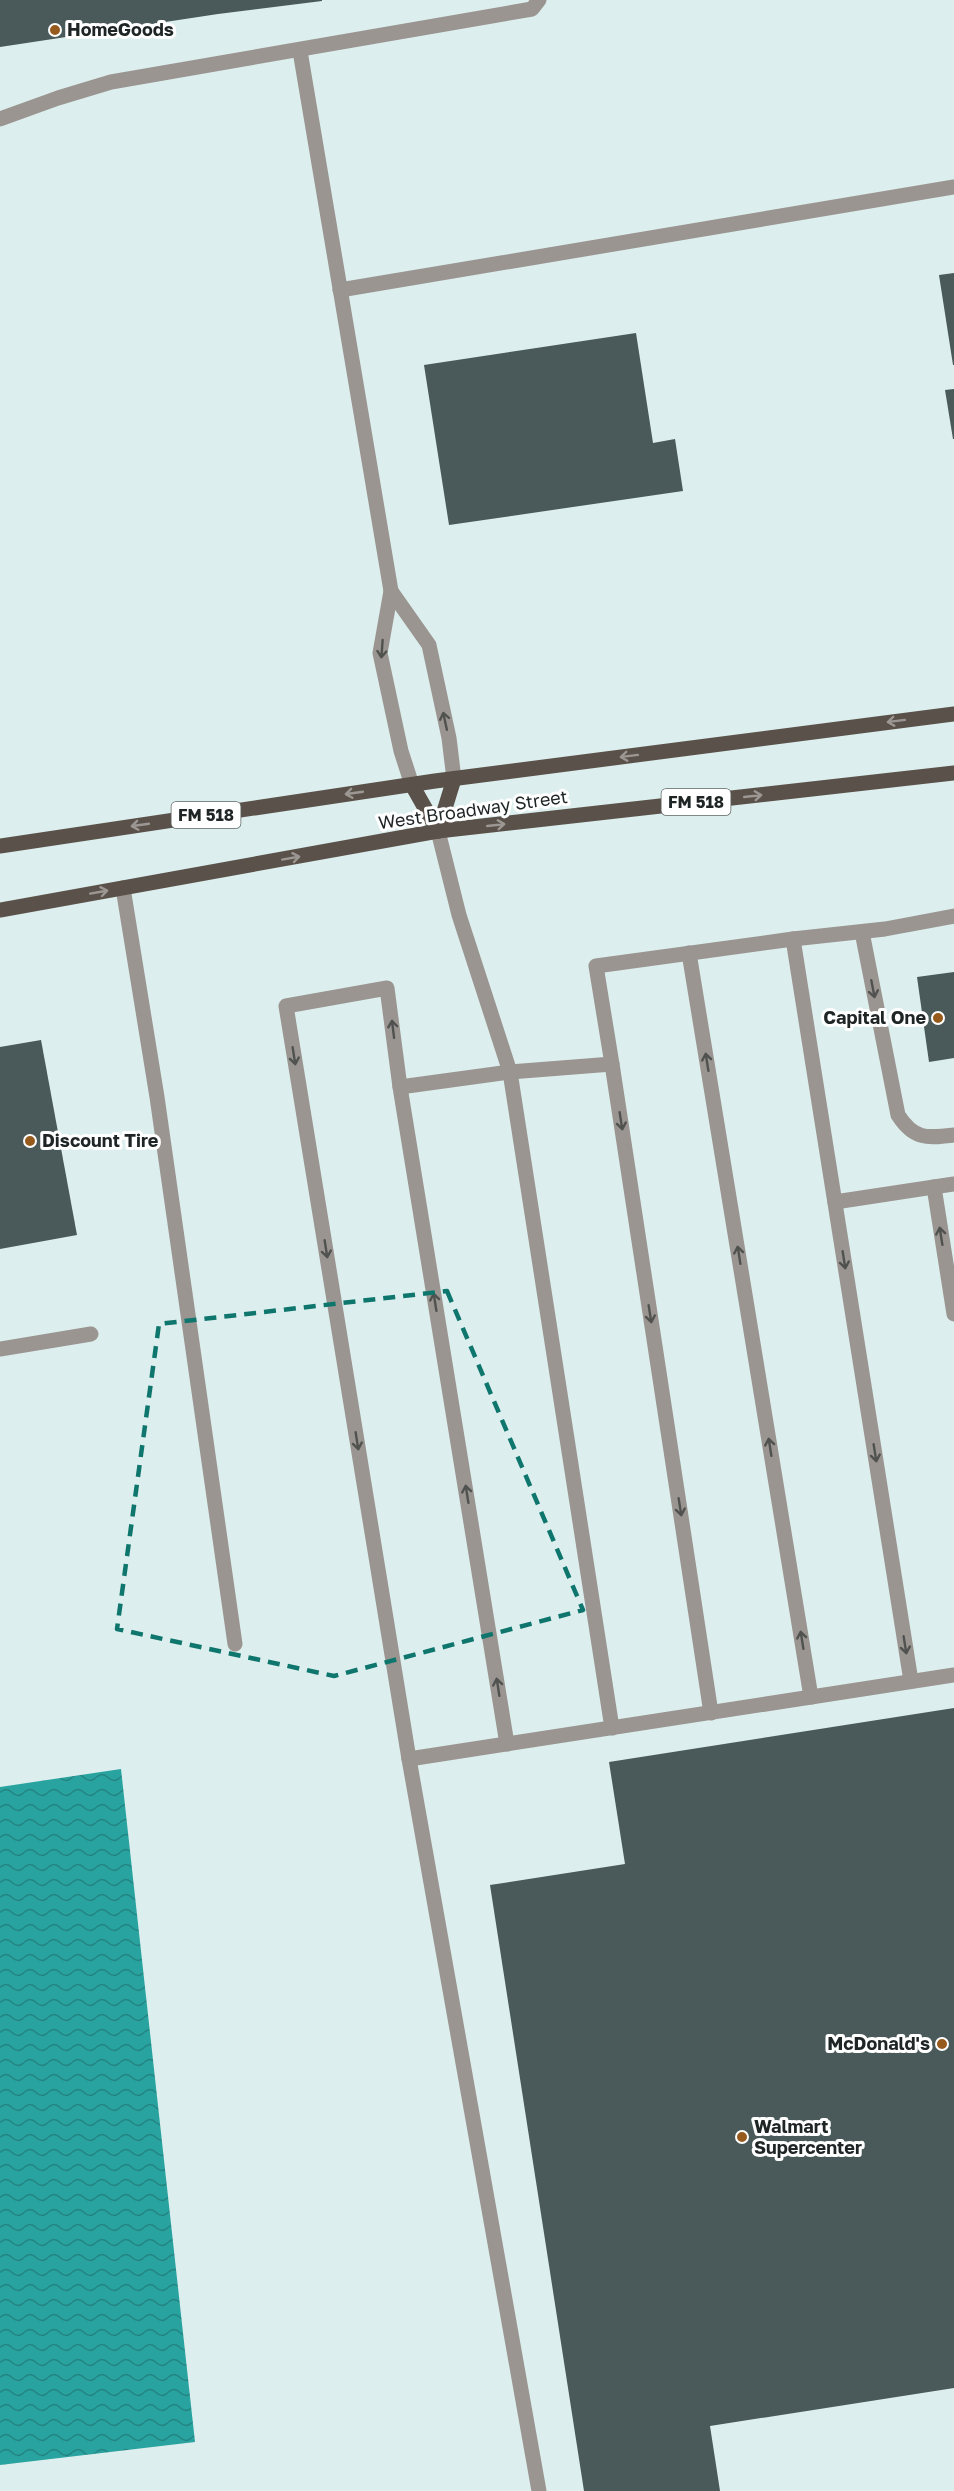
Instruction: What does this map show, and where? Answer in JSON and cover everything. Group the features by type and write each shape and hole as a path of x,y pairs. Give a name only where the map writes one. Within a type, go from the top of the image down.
{"main road":[{"name":"West Broadway Street","path":"0,846 454,779 954,714"},
{"name":"West Broadway Street","path":"0,910 438,831 954,773"},
{"path":"438,831 454,779"},
{"path":"411,785 438,831"}],"lane":[{"path":"0,120 58,98 111,82 532,9 539,0"},
{"path":"300,51 391,591 380,653 401,751 411,785"},
{"path":"340,290 954,187"},
{"path":"391,591 429,645 449,738 454,779"},
{"path":"438,831 459,915 510,1072 612,1728"},
{"path":"123,888 157,1097 235,1644"},
{"path":"711,1713 596,966 793,939 862,932 954,916"},
{"path":"862,932 898,1115 906,1128 926,1138 954,1135"},
{"path":"793,939 911,1682"},
{"path":"689,953 811,1697"},
{"path":"507,1744 400,1087 387,988 286,1006 409,1759 539,2491"},
{"path":"400,1087 510,1072 612,1064"},
{"path":"835,1202 954,1184"},
{"path":"934,1187 954,1314"},
{"path":"0,1349 91,1334"},
{"path":"409,1759 954,1675"}],"highlighted area":[{"path":"447,1291 583,1610 334,1676 117,1629 159,1324"}],"water":[{"path":"121,1769 195,2442 0,2465 0,1787"}],"building":[{"name":"HomeGoods","path":"0,0 322,1 218,14 0,47"},
{"path":"954,273 954,365 953,365 939,275"},
{"path":"636,333 653,443 675,439 683,491 449,525 424,365"},
{"path":"954,389 954,439 953,439 945,390"},
{"name":"Capital One","path":"954,972 954,1058 929,1062 917,977"},
{"name":"Discount Tire","path":"41,1040 77,1235 0,1249 0,1047"},
{"name":"Walmart Supercenter","path":"954,1708 954,2388 710,2426 720,2491 584,2491 490,1885 625,1864 609,1762"}],"place":[{"name":"HomeGoods","path":"55,30"},
{"name":"Capital One","path":"938,1018"},
{"name":"Discount Tire","path":"30,1141"},
{"name":"McDonald's","path":"942,2044"},
{"name":"Walmart Supercenter","path":"742,2137"}]}
